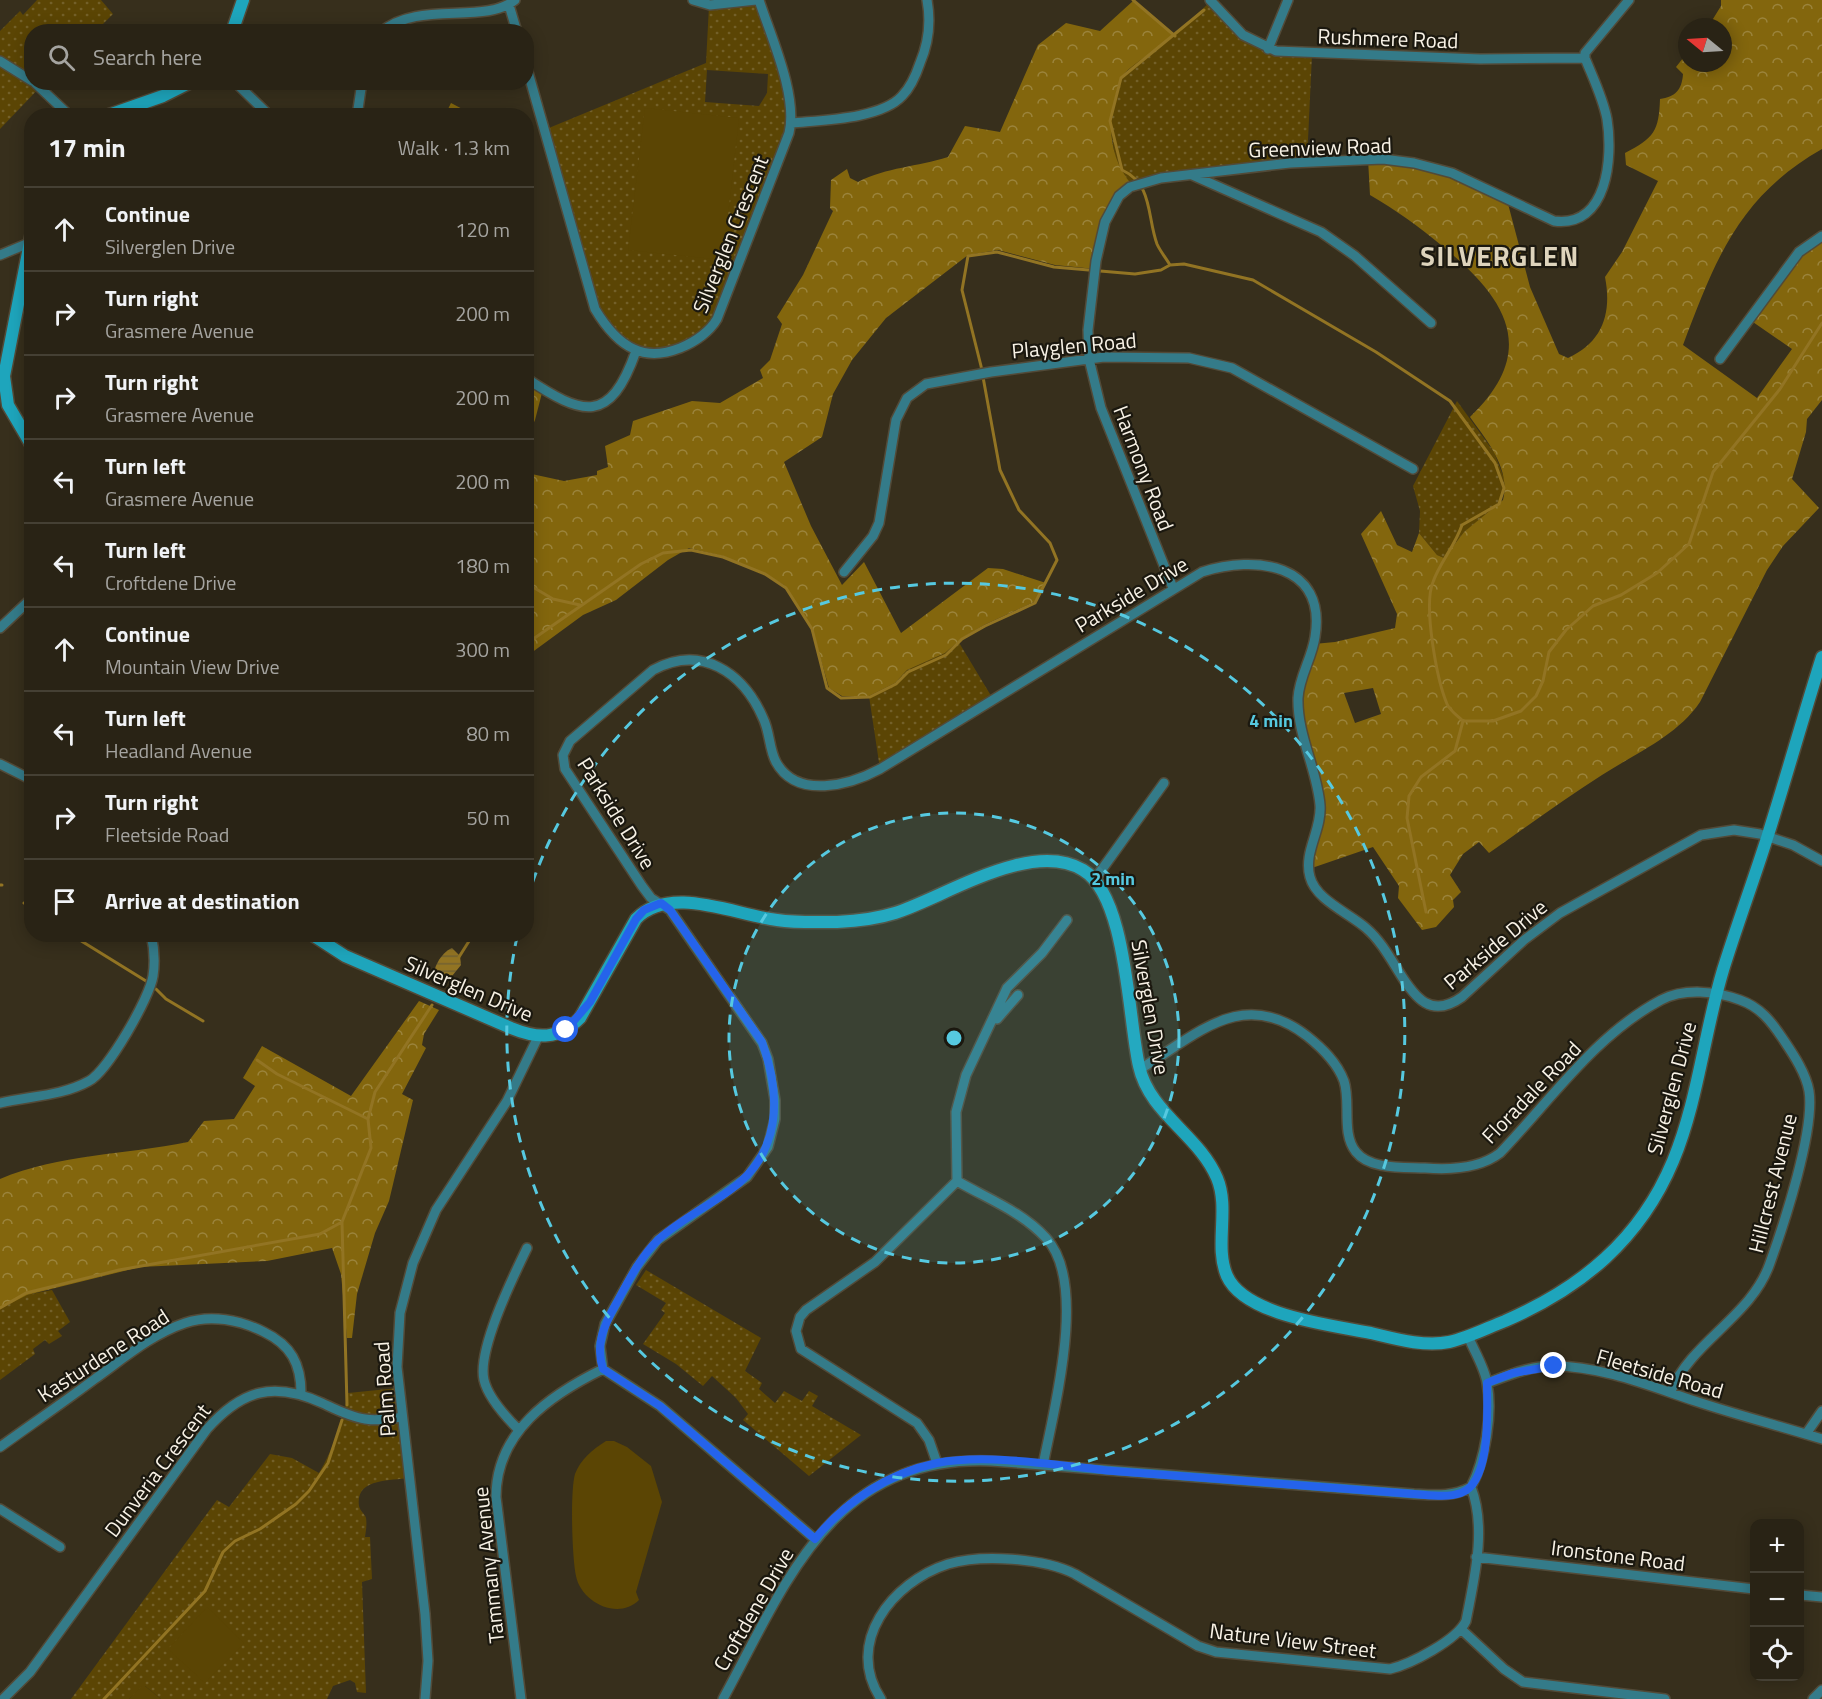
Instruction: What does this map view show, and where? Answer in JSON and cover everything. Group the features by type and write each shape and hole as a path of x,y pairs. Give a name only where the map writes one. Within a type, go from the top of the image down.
{"street":[{"path":"234,24 243,0"},
{"path":"693,0 709,5 758,0 789,97 792,123 872,112 901,97 916,74 927,43 930,28 927,0"},
{"name":"Rushmere Road","path":"1210,0 1243,35 1268,49 1344,55 1552,60 1585,58"},
{"path":"1268,49 1288,0"},
{"path":"1585,58 1589,47 1629,0"},
{"path":"389,24 425,9 486,9 512,2 516,24"},
{"name":"Greenview Road","path":"1089,359 1088,330 1093,280 1109,211 1119,196 1133,186 1148,181 1190,174 1339,160 1400,160 1452,173 1554,221 1568,222 1587,212 1600,197 1609,156 1605,110 1585,58"},
{"path":"0,61 24,76"},
{"path":"42,90 61,108"},
{"path":"129,108 176,90"},
{"path":"243,90 262,108"},
{"path":"358,108 361,90"},
{"path":"533,90 592,303 609,328 636,351 618,389 606,402 595,407 572,405 534,383"},
{"name":"Silverglen Crescent","path":"636,351 653,353 674,349 692,342 712,327 755,225 792,123"},
{"path":"1190,174 1321,232 1355,256 1431,323"},
{"path":"1720,359 1799,252 1822,236"},
{"path":"0,255 24,241"},
{"path":"24,270 4,376 8,405 24,432"},
{"name":"Playglen Road","path":"844,572 869,542 879,523 893,433 903,403 920,388 933,381 1089,359 1135,356 1189,358 1225,365 1413,468"},
{"name":"Harmony Road","path":"1089,359 1101,408 1173,588"},
{"name":"Parkside Drive","path":"661,903 651,898 642,886 570,778 563,763 563,755 570,741 653,670 678,659 709,661 721,667 753,700 760,711 768,730 774,757 784,773 808,784 837,785 854,782 880,769 1202,572 1225,565 1251,563 1284,570 1302,581 1315,612 1316,635 1298,698 1301,722 1320,804 1319,822 1308,859 1310,879 1328,899 1371,933 1415,996 1431,1005 1446,1006 1454,1003 1524,940 1560,913 1701,835 1734,830 1768,836 1793,845 1822,861"},
{"path":"0,628 24,606"},
{"name":"Silverglen Drive","path":"1095,879 1110,904 1117,930 1140,1069 1154,1101 1204,1155 1217,1178 1223,1204 1223,1262 1229,1280 1241,1293 1264,1307 1282,1313 1396,1339 1437,1343 1468,1336 1537,1307 1569,1289 1598,1265 1636,1223 1658,1191 1678,1147 1716,993 1768,836 1822,657"},
{"path":"0,764 24,776"},
{"path":"661,903 682,902 778,921 852,921 894,913 965,883 1034,863 1063,863 1082,869 1095,879 1164,783"},
{"path":"661,903 670,910 762,1042 768,1059 775,1100 775,1119 768,1147 747,1177 658,1240 637,1267 605,1324 600,1346 603,1369 660,1406 815,1539"},
{"name":"Silverglen Drive","path":"323,942 345,956 538,1037 558,1034 580,1017 636,919 644,910 661,903"},
{"path":"937,1463 929,1440 917,1423 809,1355 798,1344 796,1331 800,1317 811,1305 875,1262 957,1181 957,1101 966,1075 1007,988 1042,952 1067,920"},
{"path":"0,1103 64,1091 92,1080 102,1070 114,1054 152,981 154,967 152,942"},
{"name":"Floradale Road","path":"1140,1069 1226,1017 1252,1013 1272,1016 1293,1025 1311,1039 1339,1070 1346,1089 1351,1144 1360,1157 1393,1166 1449,1169 1484,1162 1500,1153 1583,1062 1647,1009 1680,994 1716,993"},
{"name":"Hillcrest Avenue","path":"1671,1391 1682,1372 1742,1309 1762,1282 1793,1190 1808,1114 1807,1082 1773,1024 1753,1005 1716,993"},
{"path":"991,1026 1018,995"},
{"name":"Palm Road","path":"425,1699 428,1660 425,1614 396,1349 400,1313 412,1263 436,1210 507,1101 538,1037"},
{"path":"957,1181 1007,1207 1030,1223 1051,1244 1060,1260 1065,1278 1066,1326 1061,1370 1043,1464"},
{"path":"518,1429 486,1388 482,1364 492,1330 527,1248"},
{"name":"Kasturdene Road","path":"0,1447 140,1347 166,1331 203,1319 249,1324 269,1334 288,1348 297,1360 301,1393"},
{"path":"1468,1336 1487,1383 1485,1451 1482,1466 1471,1487 1476,1501 1478,1520 1476,1557 1462,1630 1504,1669 1523,1682 1665,1699"},
{"name":"Fleetside Road","path":"1487,1383 1513,1373 1554,1366 1612,1375 1671,1391 1693,1401 1822,1439"},
{"name":"Tammany Avenue","path":"521,1699 496,1497 499,1469 504,1453 518,1429 552,1398 603,1369"},
{"name":"Dunveria Crescent","path":"3,1699 30,1672 219,1415 252,1395 281,1390 301,1393 363,1419 379,1420 402,1416"},
{"path":"1806,1434 1822,1411"},
{"name":"Croftdene Drive","path":"723,1699 789,1577 815,1539 840,1512 871,1490 900,1475 937,1463 973,1460 1043,1464 1414,1494 1461,1493 1471,1487"},
{"path":"0,1509 60,1547"},
{"name":"Ironstone Road","path":"1476,1557 1750,1588"},
{"name":"Nature View Street","path":"881,1699 869,1675 866,1659 873,1629 884,1608 927,1574 947,1564 965,1561 984,1559 1053,1565 1075,1574 1198,1646 1216,1652 1390,1669 1410,1662 1462,1630"},
{"path":"1804,1595 1822,1597"},
{"path":"1813,1699 1822,1690"}],"shaded area":[{"path":"37,0 101,0 113,14 103,24 24,24 24,90 37,90 0,129 0,31 20,11 23,15"},
{"path":"759,0 792,116 712,327 674,350 636,351 602,320 544,130 706,63 709,6","holes":["707,70 768,74 767,93 759,106 705,102"]},
{"path":"1211,1 1254,43 1312,55 1307,161 1132,185 1121,172 1115,156 1109,120 1120,78 1135,63 1167,42"},
{"path":"645,108 739,118 723,260 628,250"},
{"path":"1457,401 1494,452 1504,478 1505,490 1498,507 1464,532 1444,558 1437,555 1419,533 1420,511 1413,486"},
{"path":"958,641 993,699 880,769 869,696 895,683 907,670 945,653"},
{"path":"452,948 460,956 461,965 444,986 440,986 435,981 434,971 444,954"},
{"path":"646,1270 761,1338 745,1371 762,1383 759,1389 775,1403 784,1391 802,1401 809,1391 818,1396 812,1406 861,1435 809,1476 743,1420 748,1414 736,1398 712,1376 703,1386 676,1364 643,1344 665,1313 661,1310 666,1303 636,1285"},
{"path":"52,1290 70,1322 58,1331 62,1336 49,1344 45,1340 33,1349 35,1354 0,1380 0,1309 26,1295"},
{"path":"398,1388 409,1478 375,1483 362,1490 359,1497 359,1506 366,1518 365,1537 370,1537 372,1579 362,1582 366,1693 357,1692 355,1683 350,1680 333,1686 327,1699 161,1699 145,1686 129,1699 71,1699 217,1500 229,1507 270,1454 292,1458 319,1473 337,1434 348,1393"},
{"path":"606,1441 614,1441 627,1447 651,1466 662,1502 636,1592 639,1600 621,1609 602,1606 585,1594 576,1576 573,1555 572,1509 575,1474 588,1455"},
{"path":"207,1607 244,1643 205,1683 168,1649"},
{"path":"142,1686 145,1686 161,1699 129,1699"}],"green space":[{"path":"1721,0 1822,0 1822,149 1794,167 1750,209 1719,258 1683,345 1757,398 1792,349 1750,320 1797,254 1822,237 1822,400 1807,419 1806,432 1792,479 1819,508 1783,546 1767,570 1700,702 1691,714 1655,743 1587,784 1489,853 1479,842 1463,854 1450,875 1461,892 1453,900 1454,907 1436,927 1422,930 1398,898 1399,886 1373,847 1309,869 1319,822 1299,704 1314,644 1335,642 1395,628 1397,614 1361,534 1381,511 1397,545 1412,552 1419,533 1437,555 1444,558 1464,532 1503,500 1505,489 1501,466 1470,417 1492,392 1504,369 1509,346 1506,325 1497,304 1483,284 1432,238 1398,212 1370,195 1368,159 1440,169 1507,200 1530,287 1559,354 1568,358 1590,344 1597,335 1606,314 1605,277 1622,252 1658,181 1626,165 1625,153 1649,138 1658,119 1660,99 1677,92 1683,74 1681,72 1732,72 1732,18 1714,18 1721,6","holes":["1373,688 1381,714 1355,723 1344,693"]},
{"path":"1133,1 1173,35 1128,70 1122,76 1119,84 1111,121 1111,133 1119,166 1132,185 1118,195 1095,269 1055,265 998,250 968,255 886,318 852,360 833,394 822,437 784,462 811,526 842,585 864,562 901,633 988,568 1003,569 1046,583 1034,602 984,625 962,638 945,653 907,670 895,683 869,696 842,696 829,688 812,628 784,585 764,573 723,556 689,548 668,560 616,600 583,615 534,651 534,475 564,481 597,475 597,471 608,467 605,446 630,435 633,421 692,401 720,403 763,378 760,370 770,360 782,324 777,317 803,275 833,211 830,208 831,180 847,169 850,178 858,182 880,173 948,157 965,126 1000,132 1038,45 1066,23 1100,31"},
{"path":"451,103 460,108 448,108"},
{"path":"534,383 543,389 534,422"},
{"path":"419,1001 439,1010 424,1034 422,1045 426,1048 402,1094 413,1100 389,1201 375,1233 357,1294 352,1338 347,1338 341,1274 332,1248 267,1261 140,1267 27,1295 0,1309 0,1179 45,1164 188,1142 204,1121 234,1119 255,1086 243,1078 262,1046 351,1096"}],"waterway":[{"path":"1133,0 1175,36"},
{"path":"1170,265 1157,244 1144,192 1132,176 1122,170 1110,121 1121,78 1204,10"},
{"path":"534,638 641,564 663,553 691,550 723,557 765,574 786,588 812,629 827,688 841,698 870,697 896,684 908,672 946,655 962,639 1035,603 1057,560 1050,543 1019,510 1000,470 981,366 962,290 968,256 997,252 1054,267 1135,274 1161,270 1170,265 1184,264 1253,280 1376,352 1450,401 1495,463 1504,488 1499,504 1462,525 1433,582 1430,593 1430,625 1443,693 1448,707 1463,721 1493,721 1521,711 1536,696 1543,681 1549,652 1566,630 1593,606 1621,595 1657,573 1689,544 1713,472 1780,389 1822,323"},
{"path":"534,588 553,599 580,605"},
{"path":"1426,912 1407,818 1409,796 1421,777 1455,751 1463,721"},
{"path":"83,942 146,981"},
{"path":"459,957 468,942"},
{"path":"156,989 166,999 203,1021"},
{"path":"0,1308 26,1293 119,1270 320,1234 342,1222 371,1148 368,1119 375,1092 432,1005"},
{"path":"257,1060 277,1074 368,1119"},
{"path":"342,1222 347,1405"},
{"path":"104,1699 205,1591 223,1552 235,1541 260,1529 296,1504 309,1491 328,1463 342,1420"}],"district":[{"name":"SILVERGLEN","path":"1500,255"}],"route":[{"path":"566,1030 580,1017 590,1002 636,919 644,910 661,903 670,910 762,1042 768,1059 775,1100 775,1119 768,1147 747,1177 672,1228 648,1252 605,1324 600,1358 603,1369 660,1406 815,1539 840,1512 887,1481 937,1463 973,1460 1414,1494 1461,1493 1471,1487 1482,1466 1486,1441 1487,1383 1513,1373 1554,1366"}]}
